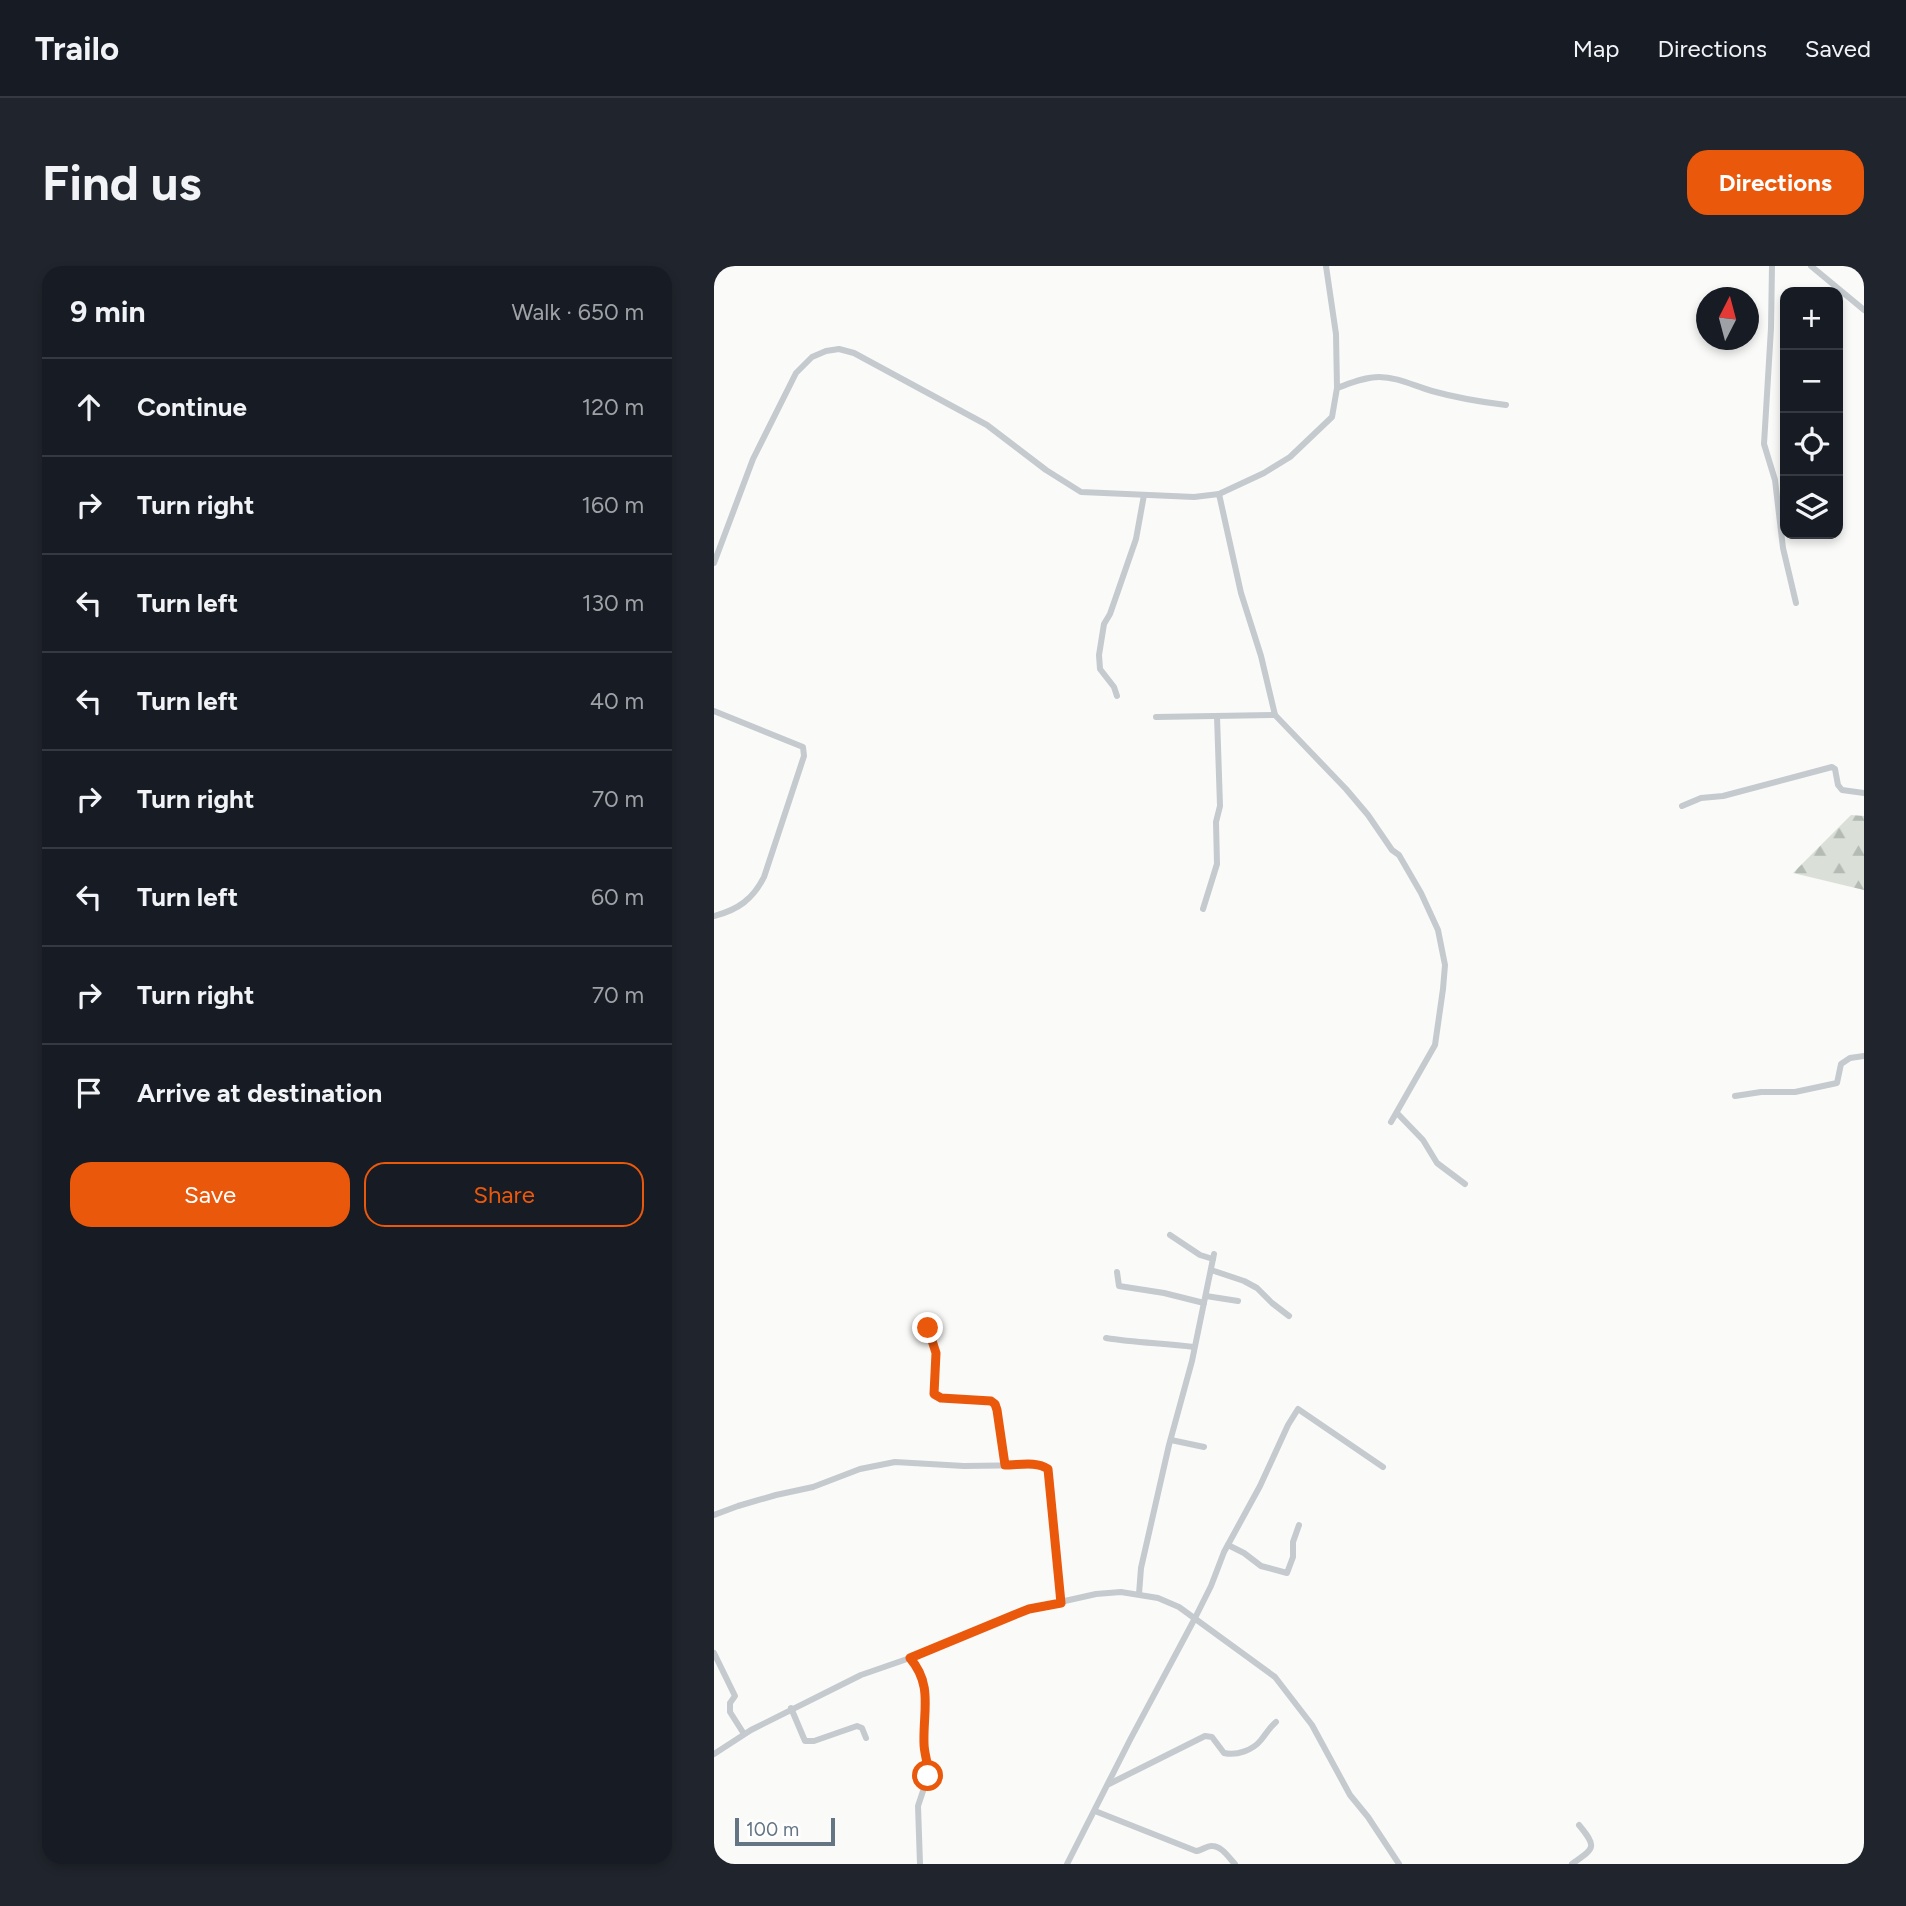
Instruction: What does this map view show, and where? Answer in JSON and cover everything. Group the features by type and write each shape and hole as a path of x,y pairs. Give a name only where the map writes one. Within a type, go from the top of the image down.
{"street":[{"path":"714,563 753,459 796,373 812,357 839,348 863,357 987,425 1038,464 1081,492 1194,497 1219,494 1264,473 1290,457 1332,417 1337,388 1335,334 1326,266"},
{"path":"1772,266 1764,444 1775,480 1783,548 1796,603"},
{"path":"1811,266 1864,310"},
{"path":"1337,388 1380,377 1406,381 1466,400 1506,405"},
{"path":"1219,494 1241,593 1261,656 1275,715 1346,789 1392,850 1399,855 1438,930 1445,965 1435,1045 1391,1122"},
{"path":"1117,696 1114,687 1100,669 1099,655 1104,624 1136,539 1144,495"},
{"path":"714,711 803,747 804,756 757,891 730,912 714,916"},
{"path":"1156,717 1275,715"},
{"path":"1203,909 1217,864 1216,822 1220,806 1217,716"},
{"path":"1682,806 1701,798 1723,796 1832,767 1842,790 1864,793"},
{"path":"1735,1096 1761,1092 1795,1092 1837,1083 1841,1064 1850,1058 1864,1056"},
{"path":"1397,1113 1423,1140 1437,1163 1465,1184"},
{"path":"1139,1594 1141,1568 1183,1400 1213,1257 1200,1255 1170,1235"},
{"path":"1211,1270 1244,1280 1258,1288 1289,1316"},
{"path":"1117,1272 1119,1286 1205,1299 1238,1301"},
{"path":"928,1328 936,1353 934,1394 941,1398 984,1400 995,1404 1005,1465"},
{"path":"1106,1338 1194,1347"},
{"path":"1068,1864 1194,1620 1228,1545 1298,1409 1382,1468"},
{"path":"1171,1440 1204,1447"},
{"path":"714,1515 776,1495 813,1487 860,1469 895,1462 964,1466 1042,1465 1048,1469 1061,1603"},
{"path":"1228,1545 1261,1566 1287,1573 1299,1525"},
{"path":"714,1754 791,1708 861,1675 1029,1609 1096,1594 1139,1594 1179,1607 1275,1677 1312,1726 1350,1795 1399,1864"},
{"path":"714,1653 735,1696 730,1703 730,1712 744,1734"},
{"path":"910,1658 924,1680 924,1747 929,1767 918,1806 920,1864"},
{"path":"791,1708 805,1741 814,1741 857,1726 862,1728 866,1738"},
{"path":"1107,1784 1205,1736 1212,1737 1224,1753 1242,1752 1260,1741 1276,1722"},
{"path":"1095,1811 1196,1852 1214,1846 1235,1864"},
{"path":"1572,1864 1589,1852 1591,1846 1589,1838 1579,1825"}],"green space":[{"path":"1851,815 1864,816 1864,890 1793,873"}],"route":[{"path":"928,1328 936,1353 934,1394 941,1398 991,1401 997,1410 1005,1465 1034,1464 1048,1469 1061,1603 1029,1609 910,1658 924,1680 924,1747 929,1767 928,1776"}]}
